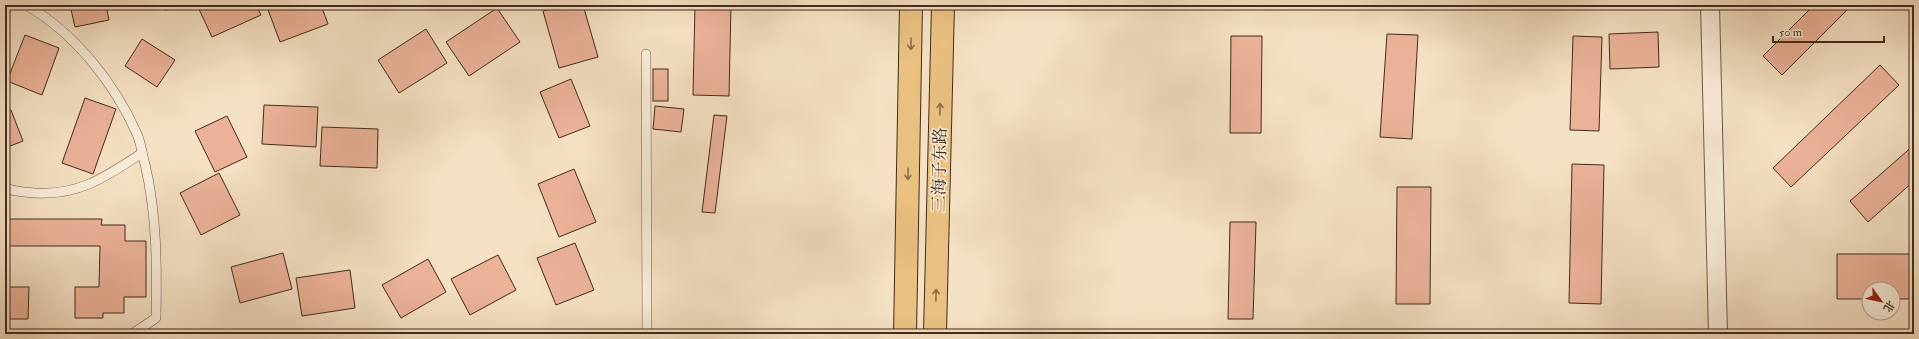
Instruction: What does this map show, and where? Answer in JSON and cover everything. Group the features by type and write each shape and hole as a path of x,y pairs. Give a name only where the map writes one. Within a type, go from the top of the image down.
{"main road":[{"name":"三海子东路","path":"905,334 911,5"},
{"name":"三海子东路","path":"935,334 943,5"}],"street":[{"path":"1710,5 1718,334"}],"lane":[{"path":"26,5 68,36 96,65 138,135 151,191 157,249 156,318 132,334 114,334"},
{"path":"646,54 647,334"},
{"path":"5,188 14,192 51,194 79,189 104,178 142,153"}],"building":[{"path":"70,5 106,5 109,20 75,27"},
{"path":"133,5 168,5 167,10"},
{"path":"197,5 256,5 261,15 212,37"},
{"path":"271,5 321,5 328,24 280,42 267,7"},
{"path":"563,5 583,5 598,57 559,68 543,11"},
{"path":"695,5 731,5 729,96 693,95"},
{"path":"1814,5 1852,5 1782,75 1763,56"},
{"path":"497,8 520,42 469,76 446,42"},
{"path":"426,29 447,63 399,93 378,60"},
{"path":"1658,32 1659,67 1610,69 1609,34"},
{"path":"1387,34 1418,35 1412,139 1380,137"},
{"path":"25,35 59,48 42,95 7,81"},
{"path":"1231,36 1262,36 1261,133 1230,133"},
{"path":"1573,36 1602,37 1599,131 1570,130"},
{"path":"142,39 175,60 157,87 125,66"},
{"path":"1880,65 1899,85 1791,187 1773,168"},
{"path":"653,69 668,69 668,101 653,101"},
{"path":"571,79 590,126 559,138 540,92"},
{"path":"85,98 116,109 93,174 62,163"},
{"path":"264,105 318,107 316,147 262,144"},
{"path":"655,106 684,109 681,132 653,129"},
{"path":"11,110 23,141 5,148 5,112"},
{"path":"714,115 727,116 715,213 702,212"},
{"path":"227,116 247,157 215,172 195,131"},
{"path":"322,127 378,129 377,168 320,166"},
{"path":"1914,145 1914,181 1868,222 1850,201"},
{"path":"1572,164 1604,165 1601,304 1569,303"},
{"path":"574,169 596,222 559,237 538,184"},
{"path":"219,173 240,215 201,235 180,193"},
{"path":"1397,187 1431,187 1430,304 1396,304"},
{"path":"5,219 102,219 101,225 125,225 125,241 146,241 146,297 124,297 124,313 103,313 103,318 75,318 75,287 99,287 100,246 9,246 9,287 29,287 28,319 5,319"},
{"path":"1230,222 1256,222 1253,319 1228,319"},
{"path":"575,243 594,290 556,305 537,258"},
{"path":"283,253 292,289 240,303 231,267"},
{"path":"1837,254 1914,254 1914,299 1901,299 1901,281 1861,281 1861,299 1837,299"},
{"path":"498,255 516,290 470,315 451,279"},
{"path":"428,259 446,292 401,318 382,285"},
{"path":"350,270 355,308 302,316 296,278"}]}
